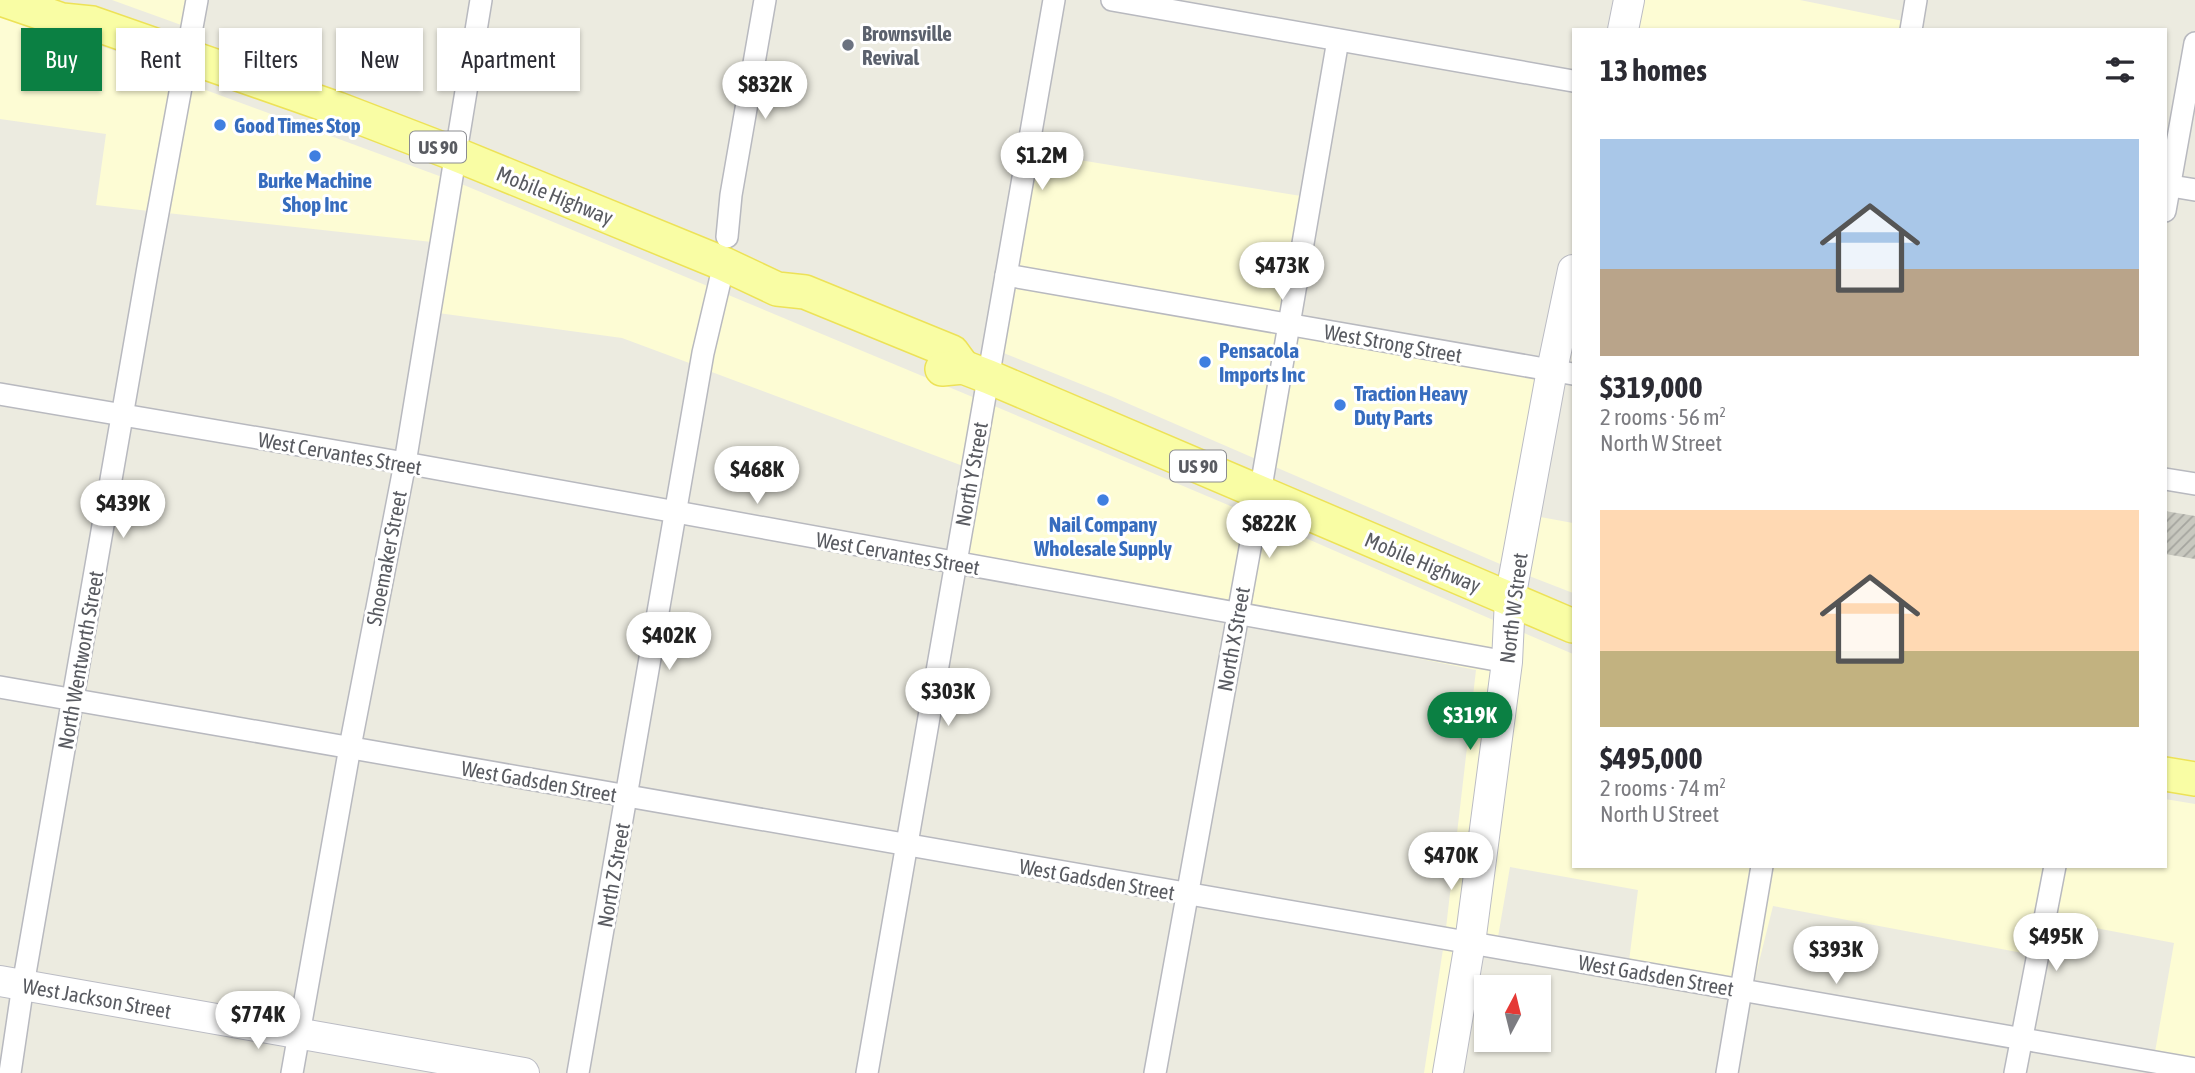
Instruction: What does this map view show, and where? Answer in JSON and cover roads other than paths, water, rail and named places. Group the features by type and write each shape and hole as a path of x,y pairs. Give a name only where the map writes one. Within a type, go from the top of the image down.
{"main road":[{"name":"Mobile Highway","path":"4,0 62,20 92,23 116,31"},
{"name":"Mobile Highway","path":"57,0 69,4 92,23"},
{"path":"1623,28 1629,0"},
{"name":"Mobile Highway","path":"205,62 726,251 777,289 805,292 907,332 952,352 976,372 1572,626"},
{"name":"North W Street","path":"1448,1073 1470,943 1507,662 1510,599 1563,372 1572,280"},
{"path":"2167,774 2195,779"},
{"name":"West Jackson Street","path":"12,983 524,1073"}],"street":[{"name":"North Wentworth Street","path":"192,28 197,0"},
{"name":"Shoemaker Street","path":"292,1073 350,747 405,463 481,0"},
{"name":"North Z Street","path":"578,1073 703,353 726,251 730,195 765,0"},
{"name":"North Y Street","path":"867,1073 955,563 976,372 1006,275 1054,0"},
{"path":"1112,0 1572,81"},
{"path":"1911,28 1916,0"},
{"name":"North X Street","path":"1155,1073 1260,493 1338,40"},
{"path":"2195,43 2167,185 2195,190"},
{"name":"North Wentworth Street","path":"10,1073 12,983 74,700 148,267 181,91"},
{"name":"West Strong Street","path":"1006,275 1563,372"},
{"name":"West Cervantes Street","path":"0,394 405,463 1507,662"},
{"path":"2167,479 2195,484"},
{"name":"West Gadsden Street","path":"0,687 2195,1069"},
{"path":"1727,1073 1762,868"},
{"path":"2015,1073 2055,868"}],"place":[{"name":"Brownsville Revival","path":"848,45"},
{"name":"Good Times Stop","path":"220,125"},
{"name":"Burke Machine Shop Inc","path":"315,156"},
{"name":"Pensacola Imports Inc","path":"1205,362"},
{"name":"Traction Heavy Duty Parts","path":"1340,405"},
{"name":"Nail Company Wholesale Supply","path":"1103,500"}]}
